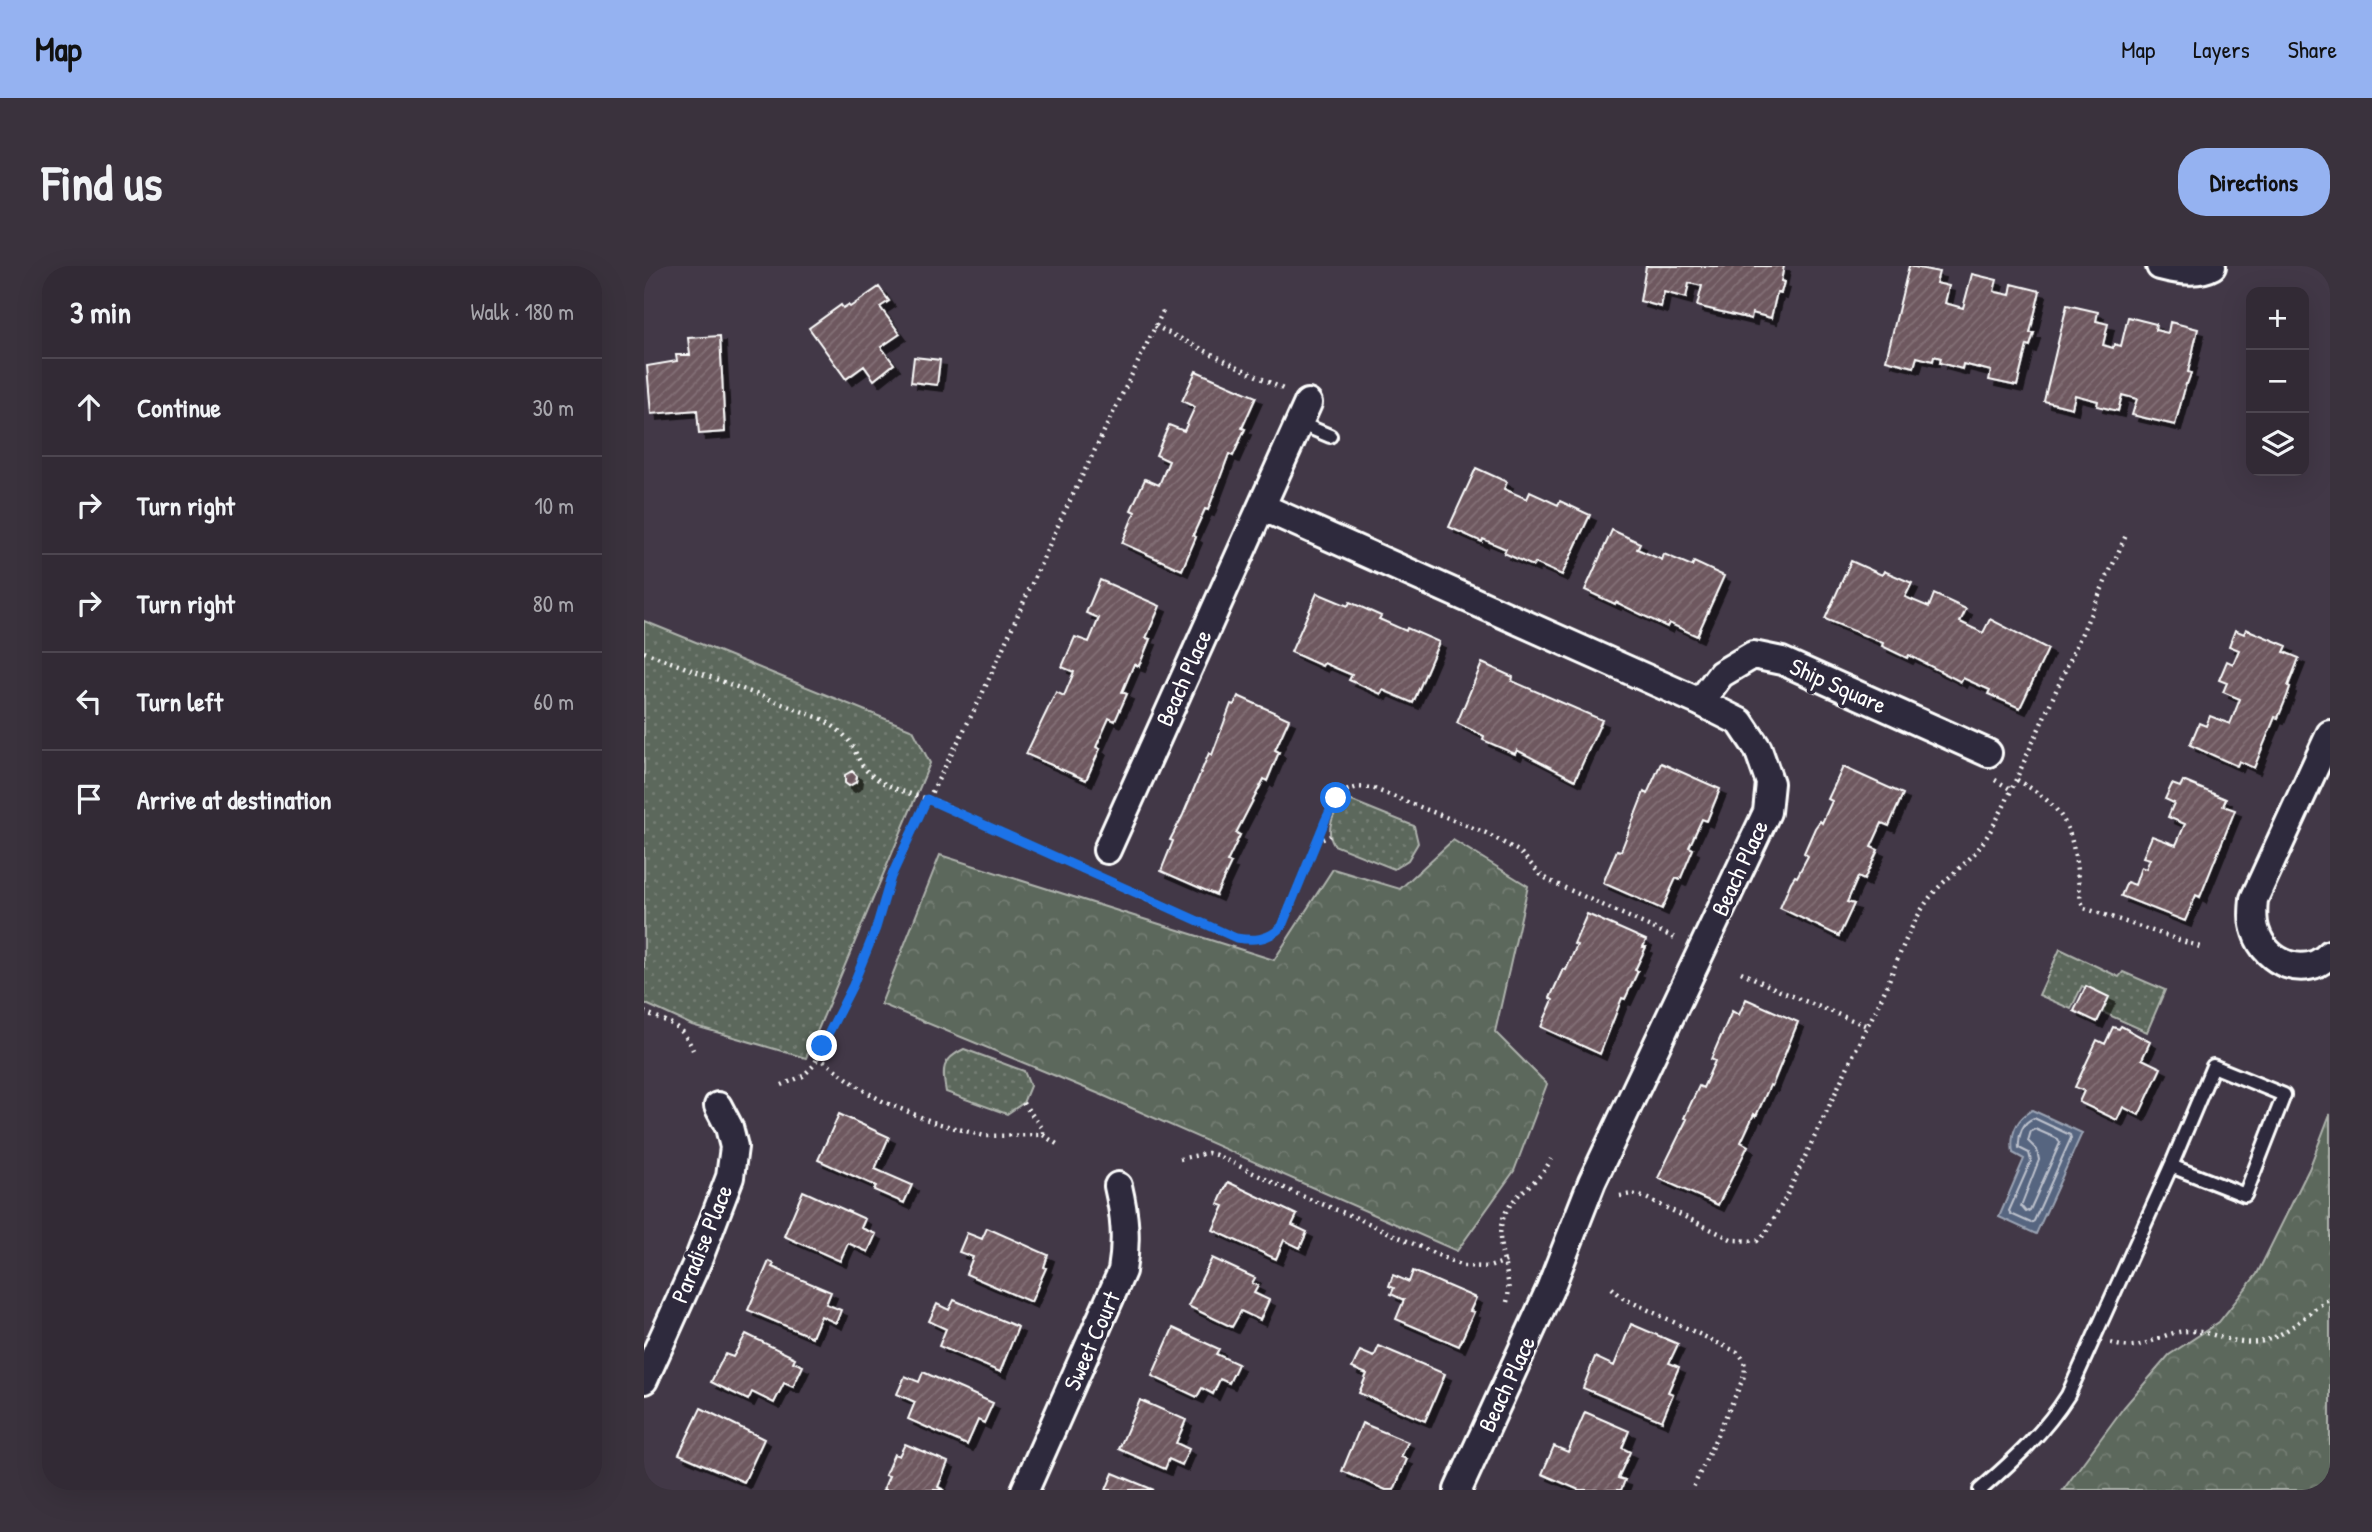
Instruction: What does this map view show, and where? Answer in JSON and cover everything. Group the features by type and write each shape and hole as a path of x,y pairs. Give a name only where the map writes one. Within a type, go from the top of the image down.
{"street":[{"path":"2160,266 2176,270 2207,269 2212,266"},
{"name":"Beach Place","path":"1107,850 1262,506 1299,406"},
{"name":"Beach Place","path":"1262,506 1740,722 1758,749 1770,783 1767,812 1592,1182 1550,1289 1458,1490"},
{"name":"Ship Square","path":"1700,702 1721,674 1753,656 1782,661 1987,753"},
{"path":"2330,734 2321,778 2254,899 2253,916 2263,947 2286,964 2299,968 2313,965 2330,954"},
{"name":"Paradise Place","path":"644,1380 699,1258 730,1177 734,1147 729,1126 718,1106"},
{"name":"Sweet Court","path":"1025,1490 1122,1271 1126,1250 1125,1217 1118,1186"}],"lane":[{"path":"1299,406 1330,436"},
{"path":"1980,1490 2018,1457 2053,1418 2068,1395 2213,1066 2284,1095 2245,1195 2171,1166"}],"path":[{"path":"782,1085 803,1076 814,1065 853,985 876,928 891,877 927,799 979,701 1056,530 1165,307"},
{"path":"1156,326 1299,406"},
{"path":"1620,1196 1632,1194 1646,1198 1733,1240 1757,1241 1765,1234 1785,1199 1867,1026 1881,1004 1909,935 1928,901 1983,842 2012,790 2127,533"},
{"path":"644,652 822,719 842,733 863,767 910,795 927,799 1236,938 1248,940 1273,935 1282,926 1331,807 1342,792 1358,787 1372,788 1497,838 1520,852 1550,881 1681,941"},
{"path":"1992,779 2012,790"},
{"path":"2017,779 2042,796 2063,816 2069,828 2084,908 2203,948"},
{"path":"1316,842 1330,836"},
{"path":"1741,972 1780,991 1867,1026"},
{"path":"644,1012 680,1028 686,1034 693,1050"},
{"path":"818,1056 863,1090 884,1102 933,1122 984,1136 1043,1135 1060,1146"},
{"path":"1023,1103 1043,1129 1043,1135"},
{"path":"1180,1159 1216,1154 1297,1194 1369,1223 1462,1266 1476,1268 1507,1261"},
{"path":"1507,1302 1510,1289 1507,1261 1499,1237 1507,1209 1515,1197 1545,1173 1551,1159"},
{"path":"1612,1288 1623,1298 1737,1352 1744,1359 1743,1379 1692,1490"},
{"path":"2094,1336 2125,1347 2138,1346 2188,1331 2240,1343 2268,1340 2330,1298"}],"green space":[{"path":"644,621 913,730 930,763 806,1058 692,1025 644,1003"},
{"path":"1352,801 1414,826 1418,843 1408,860 1394,869 1334,845 1330,831 1333,816 1338,807"},
{"path":"1453,840 1528,886 1495,1032 1547,1084 1514,1171 1457,1251 1102,1095 881,1004 940,855 1274,960 1333,869 1400,889"},
{"path":"2060,949 2119,977 2123,972 2165,990 2147,1032 2100,1011 2106,997 2082,986 2071,1009 2039,995"},
{"path":"964,1049 1024,1071 1030,1086 1023,1103 1007,1114 946,1092 944,1071 947,1061"},
{"path":"2330,1114 2330,1490 2063,1490 2124,1407 2169,1355 2219,1322 2257,1274 2309,1169"}],"water":[{"path":"2032,1110 2082,1133 2036,1234 1999,1217 2024,1159 2013,1153 2013,1134 2021,1118"}],"building":[{"path":"1646,266 1784,266 1781,281 1784,282 1781,293 1777,292 1771,318 1752,313 1751,319 1697,306 1702,286 1689,283 1686,298 1664,292 1661,307 1640,301"},
{"path":"1909,266 1939,272 1936,283 1949,286 1945,303 1963,308 1972,274 1997,280 1996,292 2010,295 2012,284 2040,291 2030,333 2034,333 2030,346 2027,345 2017,386 1989,380 1991,371 1963,364 1962,369 1940,363 1941,358 1934,356 1933,361 1917,357 1914,367 1886,360"},
{"path":"879,287 889,301 880,307 900,334 881,347 894,364 874,380 864,366 846,379 809,328 841,305 843,308 848,305 850,307"},
{"path":"2067,305 2098,312 2096,321 2108,324 2103,345 2113,348 2114,344 2121,346 2128,317 2156,324 2155,330 2168,333 2170,322 2198,329 2188,372 2191,373 2175,425 2132,415 2137,399 2122,395 2118,411 2097,406 2098,401 2075,395 2072,408 2044,401"},
{"path":"720,336 725,432 699,434 697,410 651,414 647,366 677,361 676,355 690,355 688,338"},
{"path":"914,357 940,360 937,385 911,382"},
{"path":"1196,371 1256,397 1233,456 1229,454 1208,510 1205,509 1193,535 1196,537 1182,570 1122,543 1135,512 1131,510 1145,479 1159,485 1169,461 1156,455 1169,425 1184,431 1195,407 1182,401"},
{"path":"1476,468 1507,482 1504,489 1527,499 1530,492 1558,505 1560,501 1590,515 1562,575 1535,563 1533,566 1504,553 1506,549 1483,539 1482,542 1449,527"},
{"path":"1612,530 1640,543 1637,549 1662,560 1664,554 1692,566 1694,562 1724,576 1697,636 1669,623 1667,627 1585,590"},
{"path":"1851,561 1882,575 1884,571 1912,583 1905,597 1929,607 1934,594 1966,609 1960,622 1983,633 1990,619 2048,649 2020,708 1988,694 1990,690 1963,678 1961,682 1909,655 1907,658 1882,646 1883,643 1825,619"},
{"path":"1100,580 1160,606 1146,638 1150,639 1139,666 1134,664 1122,692 1127,694 1115,721 1109,718 1096,747 1100,749 1086,780 1026,754 1056,692 1064,696 1074,672 1062,667 1075,637 1089,642 1099,618 1086,613"},
{"path":"1317,593 1348,606 1350,602 1381,616 1379,619 1439,642 1413,703 1383,690 1381,694 1349,680 1352,675 1324,663 1322,666 1291,652"},
{"path":"2246,629 2287,646 2284,652 2299,658 2278,718 2275,717 2254,768 2239,761 2237,766 2190,745 2199,723 2206,726 2210,716 2230,724 2240,699 2223,692 2227,683 2219,680 2227,661 2233,664 2239,650 2229,646 2235,630 2244,634"},
{"path":"1482,663 1513,677 1512,681 1602,720 1575,780 1517,750 1515,754 1483,740 1484,736 1457,723"},
{"path":"1238,696 1289,719 1275,750 1279,752 1267,781 1264,779 1236,833 1240,835 1227,862 1231,863 1216,895 1161,871 1173,841 1170,840 1209,753 1212,755 1231,704 1234,705"},
{"path":"1661,763 1720,789 1707,821 1702,819 1689,847 1693,849 1680,880 1676,878 1662,909 1603,883 1617,850 1621,851 1644,792 1647,794"},
{"path":"1843,767 1903,794 1889,826 1882,823 1871,847 1878,850 1864,880 1858,877 1847,902 1854,904 1839,936 1780,908 1791,882 1797,877 1808,856 1804,853 1815,828 1820,821 1822,823 1832,801 1828,799"},
{"path":"852,771 857,776 856,782 849,786 845,783 845,775"},
{"path":"2183,781 2226,799 2223,806 2235,810 2200,897 2196,895 2185,921 2121,896 2127,882 2135,885 2141,867 2146,869 2150,859 2143,857 2152,836 2176,845 2185,824 2168,817 2174,803 2165,799 2172,784 2180,787"},
{"path":"1587,914 1646,940 1643,947 1646,947 1635,970 1638,971 1625,999 1622,998 1600,1054 1541,1027 1553,1000 1550,998 1563,969 1566,970"},
{"path":"2086,986 2109,997 2097,1022 2074,1011"},
{"path":"1746,999 1798,1022 1772,1086 1770,1085 1741,1142 1748,1146 1718,1205 1658,1178 1687,1119 1684,1118 1699,1086 1703,1088 1715,1061 1711,1059 1732,1011 1739,1015"},
{"path":"2121,1026 2150,1042 2142,1059 2161,1068 2139,1115 2123,1107 2117,1120 2079,1102 2084,1091 2075,1087 2097,1040 2105,1044 2113,1027 2119,1029"},
{"path":"839,1114 889,1137 875,1169 912,1185 904,1203 874,1190 876,1186 818,1160"},
{"path":"1228,1182 1297,1215 1292,1225 1307,1232 1300,1248 1284,1240 1276,1259 1213,1230 1224,1206 1218,1204"},
{"path":"803,1191 865,1219 861,1228 876,1234 868,1252 848,1243 840,1261 784,1236"},
{"path":"987,1228 1048,1255 1044,1267 1046,1268 1031,1302 966,1274 973,1257 959,1252 967,1233 982,1239"},
{"path":"1212,1258 1255,1278 1252,1283 1258,1286 1254,1293 1269,1300 1260,1320 1241,1311 1232,1327 1188,1306"},
{"path":"769,1261 774,1264 772,1267 831,1292 826,1304 841,1310 836,1323 821,1316 812,1337 748,1310"},
{"path":"1413,1271 1476,1298 1470,1311 1474,1312 1459,1346 1396,1319 1404,1300 1391,1294 1394,1288 1389,1286 1393,1275 1409,1282"},
{"path":"954,1300 1018,1327 1000,1372 939,1346 946,1329 929,1321 937,1304 949,1310"},
{"path":"1631,1324 1678,1344 1669,1363 1679,1367 1668,1392 1673,1394 1662,1421 1583,1388 1595,1357 1614,1366"},
{"path":"1173,1328 1219,1349 1216,1354 1238,1364 1229,1383 1220,1379 1213,1394 1202,1388 1197,1397 1152,1376"},
{"path":"746,1334 795,1358 793,1362 803,1366 793,1387 784,1383 774,1403 752,1392 748,1400 711,1382 725,1354 733,1357"},
{"path":"1379,1346 1445,1374 1425,1421 1359,1393 1367,1374 1352,1368 1360,1351 1374,1357"},
{"path":"923,1372 993,1403 984,1423 978,1420 967,1445 908,1419 915,1402 897,1394 905,1376 919,1382"},
{"path":"1140,1400 1186,1420 1176,1443 1189,1449 1182,1465 1169,1459 1165,1469 1119,1449"},
{"path":"701,1408 764,1439 744,1482 679,1454"},
{"path":"1585,1412 1629,1431 1622,1448 1630,1452 1618,1478 1625,1480 1621,1490 1579,1490 1542,1474 1554,1446 1568,1452"},
{"path":"1362,1423 1408,1442 1401,1457 1407,1459 1394,1490 1386,1490 1342,1471"},
{"path":"905,1444 948,1462 938,1487 944,1490 883,1490 889,1476 885,1475 894,1454 899,1456"},
{"path":"1113,1473 1154,1490 1106,1490"}],"route":[{"path":"822,1046 853,985 876,928 891,877 927,799 1165,907 1236,938 1248,940 1273,935 1282,926 1336,798"}]}
